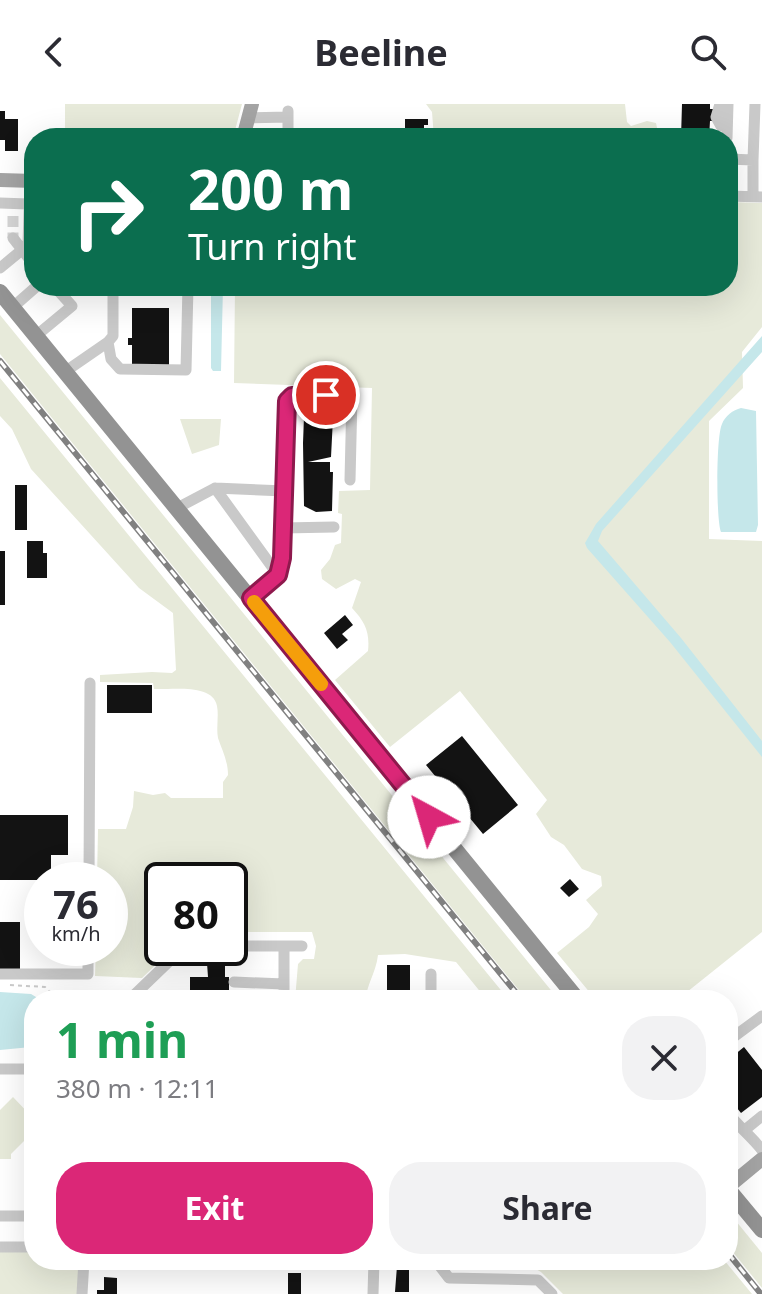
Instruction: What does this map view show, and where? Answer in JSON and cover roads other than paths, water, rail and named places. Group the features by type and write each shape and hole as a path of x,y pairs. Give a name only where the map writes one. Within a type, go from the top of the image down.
{"highway":[{"path":"0,292 570,990"},
{"path":"738,1200 762,1230"}],"main road":[{"path":"0,180 24,181"},
{"path":"738,1179 762,1159"}],"street":[{"path":"720,104 716,117 723,128"},
{"path":"727,128 728,104"},
{"path":"755,104 759,140 757,196"},
{"path":"250,111 288,114 288,128"},
{"path":"0,203 13,210 24,206"},
{"path":"13,238 24,254"},
{"path":"0,250 4,265 24,248"},
{"path":"13,307 26,296"},
{"path":"37,335 72,306 63,296"},
{"path":"66,371 113,336 113,296"},
{"path":"108,342 111,359 120,369 186,370 188,296"},
{"path":"251,598 278,575 282,558 287,401 292,396 352,396 350,480"},
{"path":"215,488 278,575"},
{"path":"177,508 215,488 285,491"},
{"path":"283,528 334,527"},
{"path":"89,862 90,683"},
{"path":"248,946 302,946"},
{"path":"284,946 284,990"},
{"path":"0,974 88,974 88,966"},
{"path":"139,990 164,966"},
{"path":"431,974 431,990"},
{"path":"234,982 284,984"},
{"path":"738,1031 762,1016"},
{"path":"0,1069 24,1069"},
{"path":"746,1129 762,1116"},
{"path":"738,1126 746,1129 762,1150"},
{"path":"0,1216 24,1216"},
{"path":"0,1247 24,1247"},
{"path":"82,1294 83,1270"},
{"path":"373,1294 374,1270"},
{"path":"443,1270 449,1278 538,1280 552,1294"}],"water":[{"path":"211,296 223,296 221,371 211,368"},
{"path":"762,336 762,352 602,531 598,541 681,638 762,741 762,757 670,642 585,543 596,524"},
{"path":"741,408 756,411 758,525 756,532 721,532 718,496 720,432 727,416"},
{"path":"0,992 24,994 24,1048 0,1050"}],"tunnel":[{"path":"13,216 13,238"}],"railway":[{"path":"0,361 514,990"},
{"path":"738,1265 761,1294"}]}
